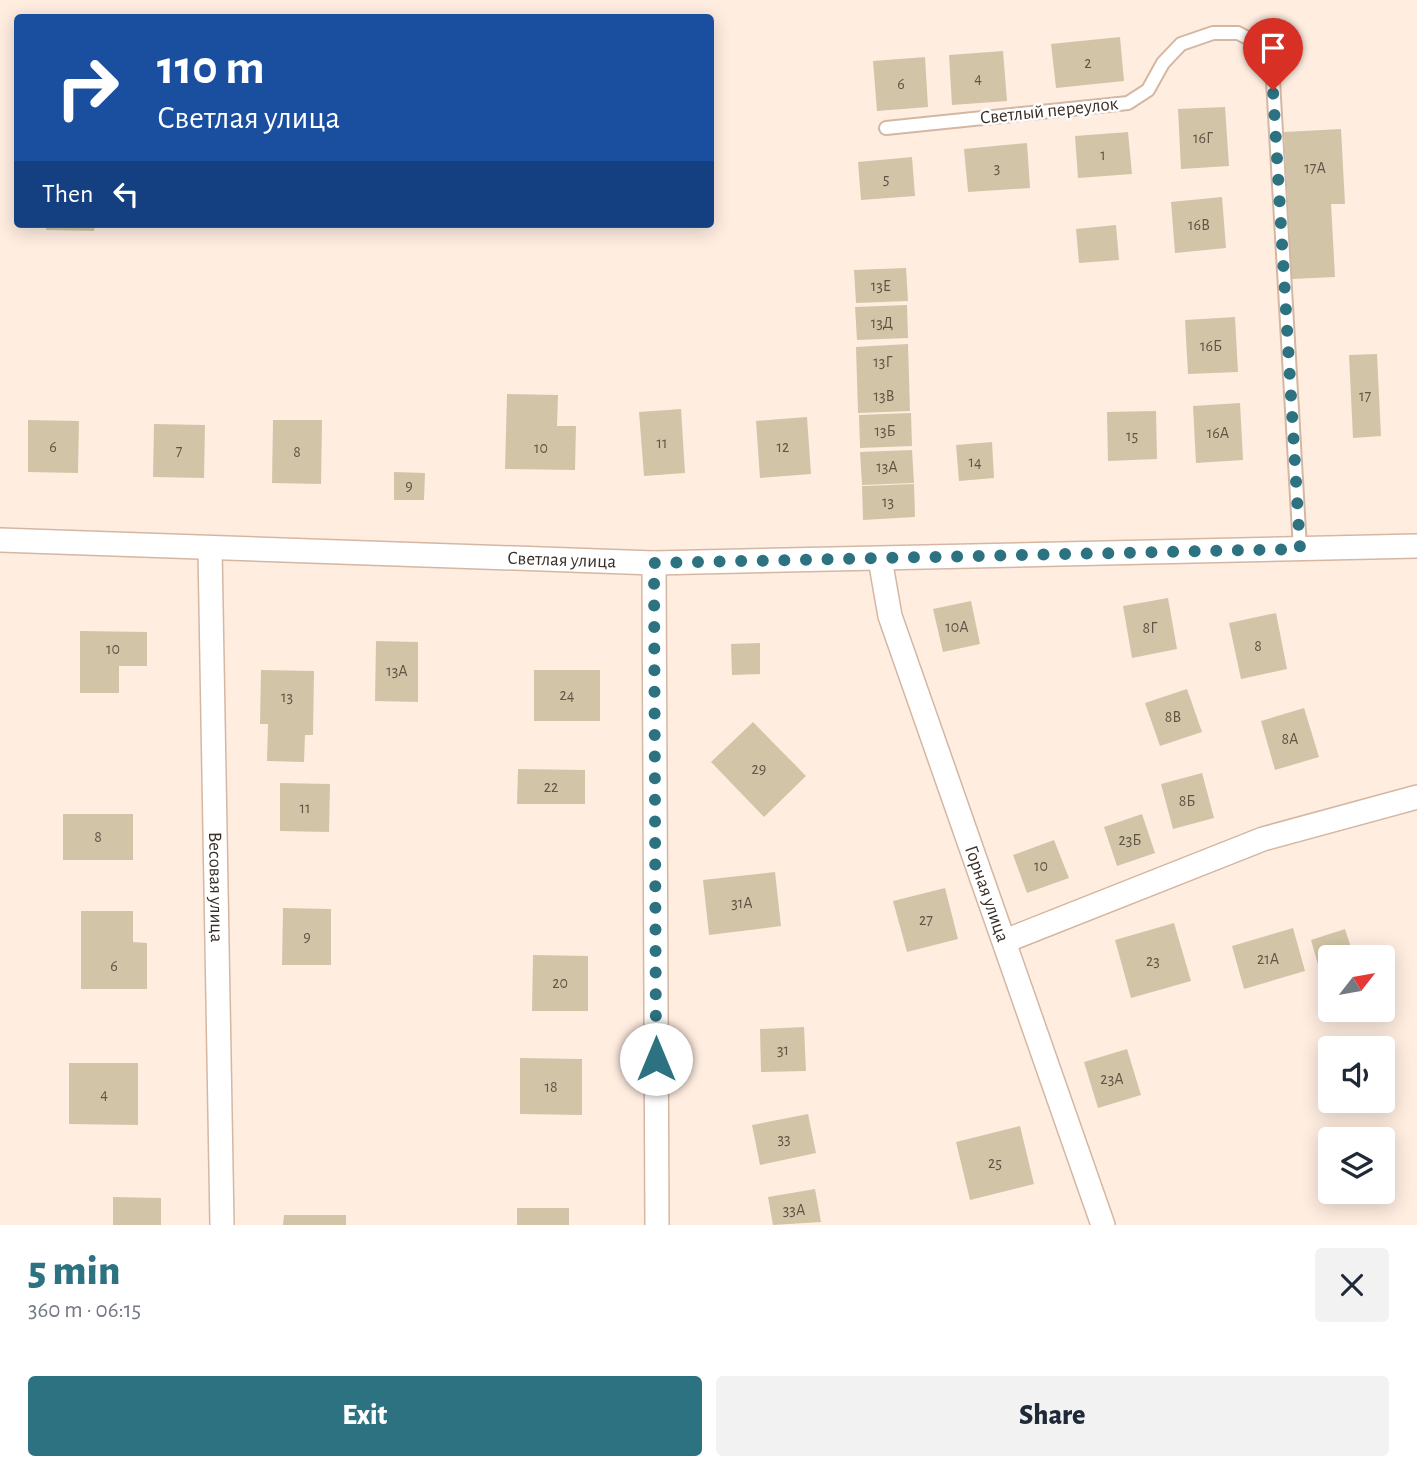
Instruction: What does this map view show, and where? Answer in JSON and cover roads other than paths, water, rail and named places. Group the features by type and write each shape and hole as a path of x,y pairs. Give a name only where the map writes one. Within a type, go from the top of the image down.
{"street":[{"name":"Светлая улица","path":"0,540 654,563 1417,546"},
{"name":"Весовая улица","path":"210,549 222,1225"},
{"name":"Горная улица","path":"880,559 890,616 1103,1225"},
{"path":"654,563 657,1225"},
{"path":"1005,941 1263,839 1417,797"}],"lane":[{"name":"Светлый переулок","path":"886,128 1128,103 1148,90 1163,63 1181,44 1213,33 1238,33 1261,45 1272,63 1300,549"}]}
